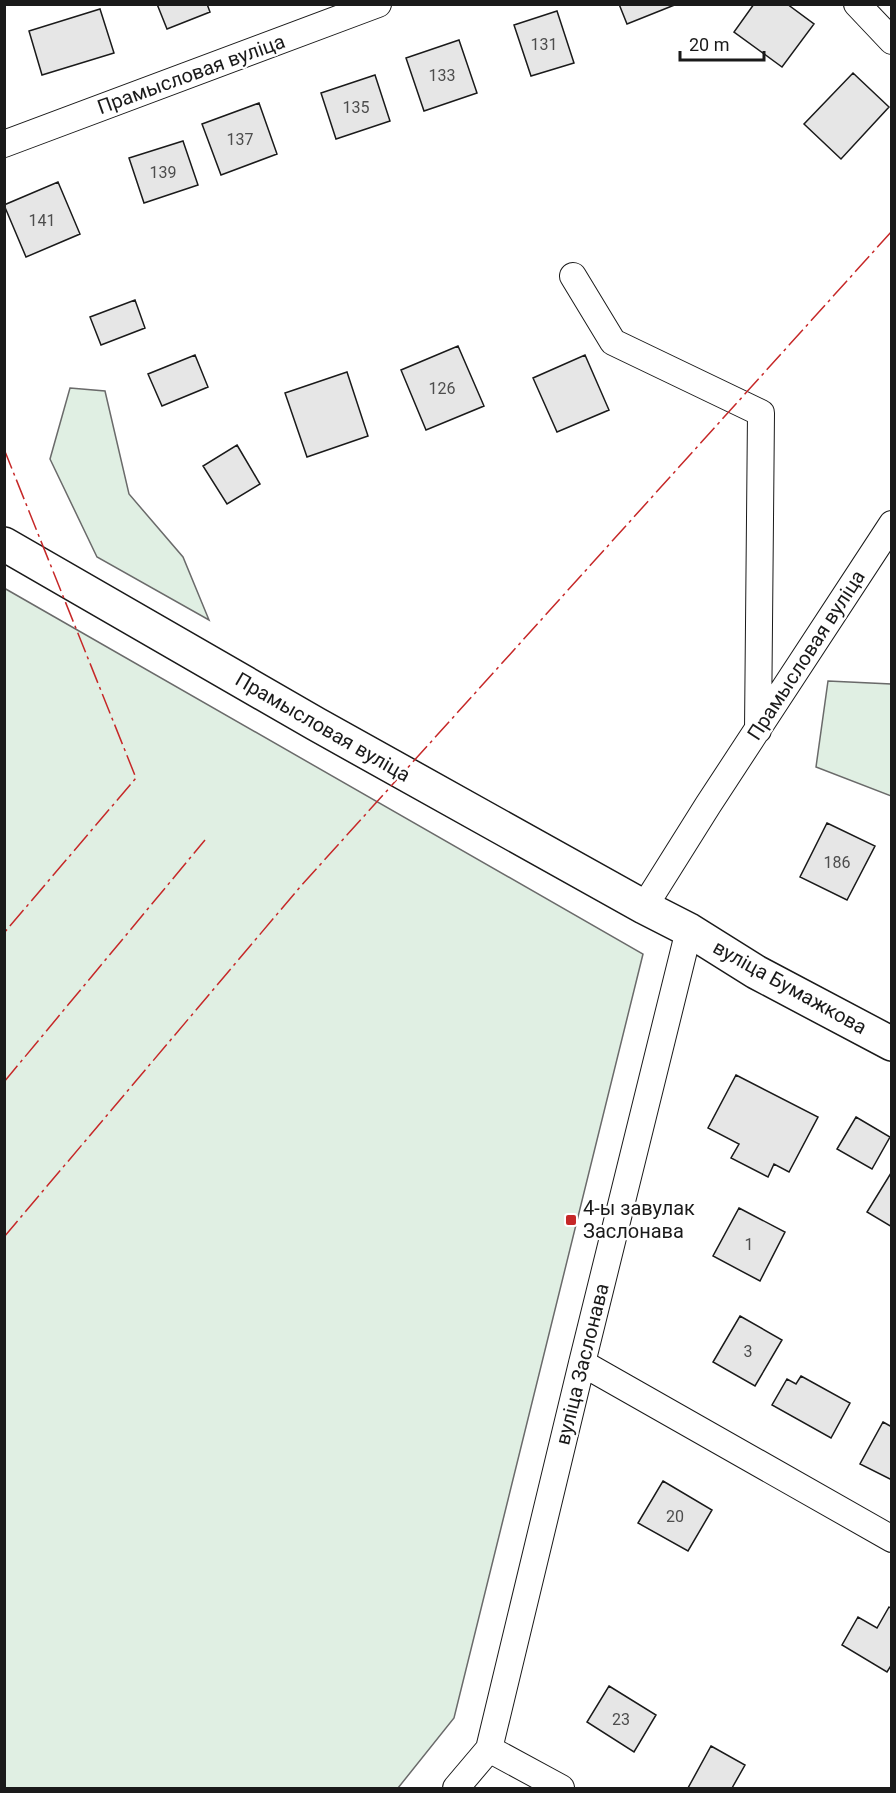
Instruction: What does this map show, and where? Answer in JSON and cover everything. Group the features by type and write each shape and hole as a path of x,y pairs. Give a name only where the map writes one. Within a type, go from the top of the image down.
{"street":[{"name":"Прамысловая вуліца","path":"4,144 378,4"},
{"path":"857,4 891,41"},
{"path":"573,276 613,342 761,413 758,730"},
{"name":"Прамысловая вуліца","path":"644,907 891,524"},
{"name":"Прамысловая вуліца","path":"4,544 326,729 689,930"},
{"name":"вуліца Бумажкова","path":"689,930 756,972 891,1044"},
{"name":"вуліца Заслонава","path":"456,1788 489,1749 689,930"},
{"path":"582,1364 891,1539"},
{"path":"489,1749 561,1788"}],"green space":[{"path":"70,388 105,391 129,494 183,557 209,620 97,557 50,459"},
{"path":"4,588 643,954 454,1718 398,1788 5,1788"},
{"path":"828,681 891,684 891,796 816,767"}],"building":[{"path":"157,4 207,4 210,12 167,29"},
{"path":"619,4 677,4 627,24"},
{"path":"754,4 787,4 814,24 782,67 734,32"},
{"path":"100,9 114,53 42,75 29,31"},
{"path":"557,11 574,63 531,76 514,25"},
{"path":"459,40 477,93 424,111 406,58"},
{"path":"853,73 889,107 841,159 804,124"},
{"path":"375,75 390,121 336,139 321,93"},
{"path":"259,103 277,154 221,175 202,124"},
{"path":"183,141 198,185 144,203 129,158"},
{"path":"58,182 80,234 26,257 4,205"},
{"path":"135,300 145,328 101,345 90,317"},
{"path":"458,346 484,406 426,430 401,370"},
{"path":"195,355 208,387 162,406 148,374"},
{"path":"585,355 609,410 557,432 533,378"},
{"path":"347,372 368,436 307,457 285,393"},
{"path":"237,445 260,484 227,504 203,466"},
{"path":"827,823 875,846 847,900 800,877"},
{"path":"736,1075 818,1117 789,1172 774,1164 768,1177 731,1158 739,1144 708,1128"},
{"path":"856,1117 890,1137 872,1169 837,1149"},
{"path":"892,1173 892,1227 867,1212"},
{"path":"739,1208 785,1232 760,1281 713,1256"},
{"path":"740,1316 782,1340 755,1386 713,1362"},
{"path":"801,1376 850,1403 831,1438 772,1405 787,1379 796,1384"},
{"path":"883,1422 892,1427 892,1480 860,1464"},
{"path":"663,1481 712,1510 688,1551 638,1523"},
{"path":"889,1607 892,1609 892,1664 887,1672 842,1645 858,1617 877,1628"},
{"path":"609,1686 656,1715 634,1752 587,1722"},
{"path":"711,1746 745,1765 732,1788 688,1788"}],"power":[{"path":"4,1237 300,887 892,231"},
{"path":"4,449 136,778 4,933"},
{"path":"4,1082 205,840"}],"place":[{"name":"4-ы завулак Заслонава","path":"571,1220"}]}
